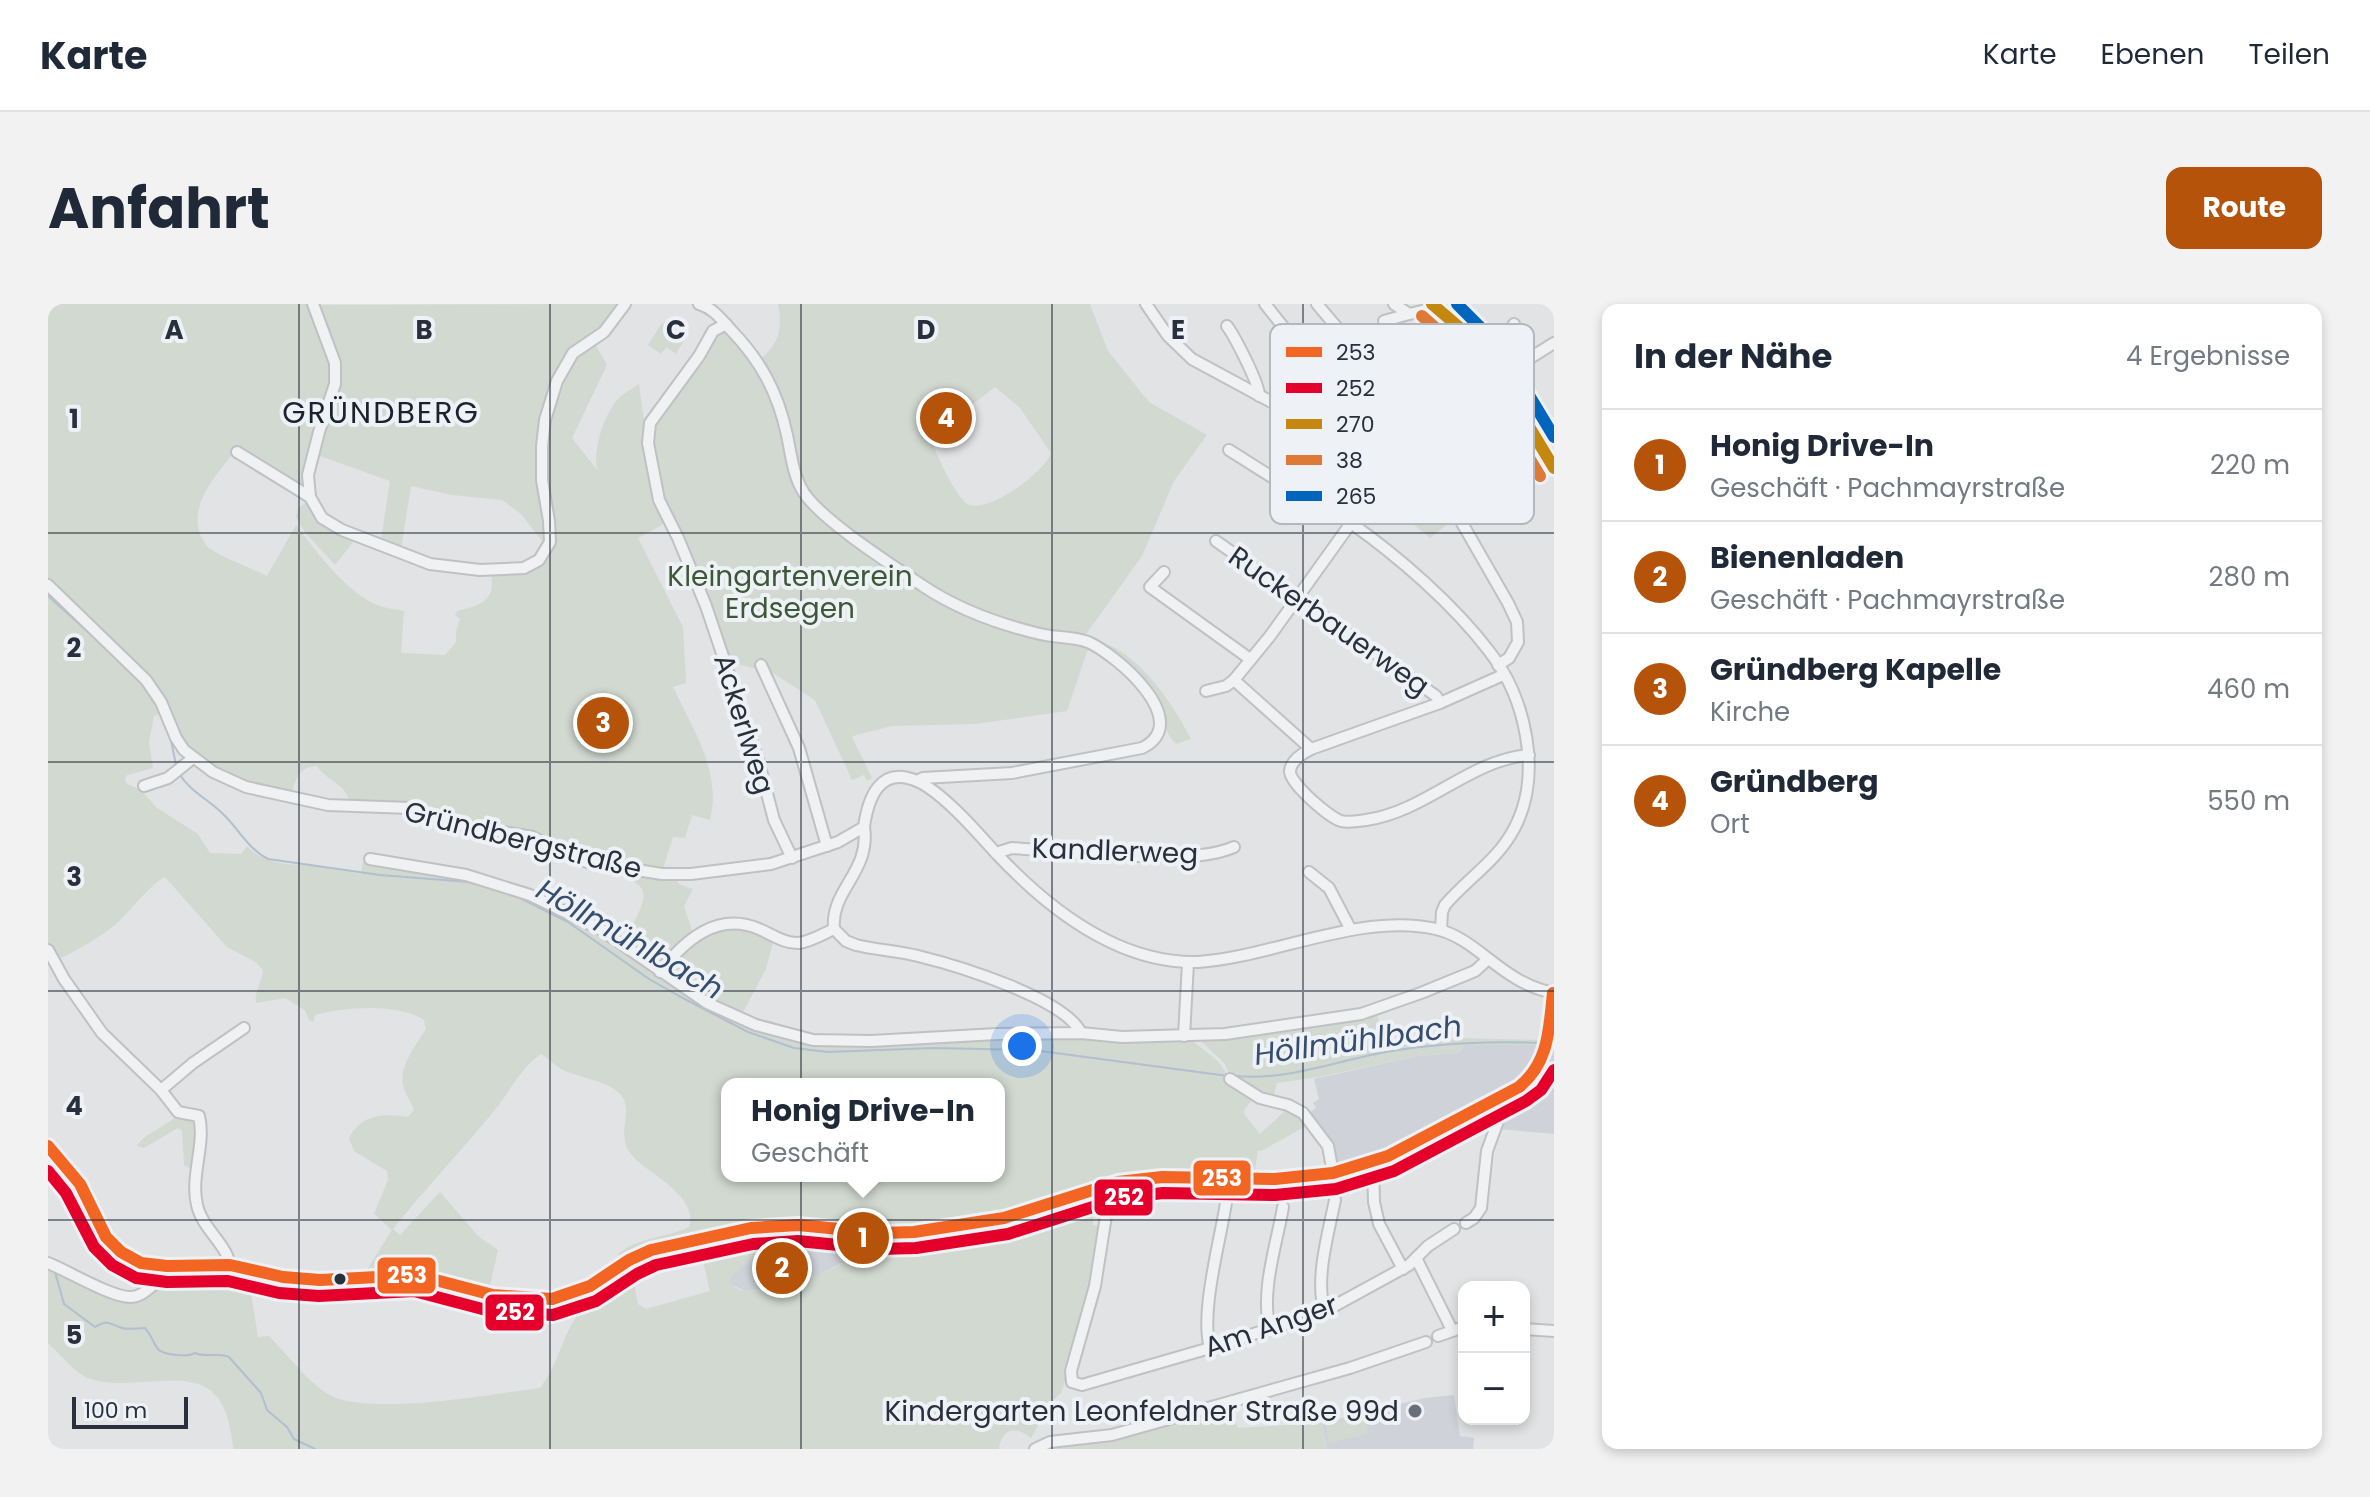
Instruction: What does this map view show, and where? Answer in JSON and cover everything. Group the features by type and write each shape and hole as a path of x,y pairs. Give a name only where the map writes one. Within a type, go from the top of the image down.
{"main road":[{"path":"1432,304 1455,324"},
{"path":"1534,434 1554,468"}],"street":[{"path":"313,304 332,353 336,377 310,464 310,497 320,517 331,525 430,564 489,570 517,570 535,564 544,555 550,542 542,462 545,420 551,395 573,353 607,329 625,304"},
{"path":"699,304 710,306 753,354 768,377 779,403 800,486 828,516 876,554 963,610 1041,635 1083,641 1099,648 1133,676 1158,711 1159,731 1142,748 1028,771 923,778 917,781"},
{"path":"1146,304 1185,354 1270,402"},
{"path":"1265,304 1281,324"},
{"path":"1317,304 1334,324"},
{"path":"1394,304 1409,314"},
{"path":"1384,321 1426,310 1432,304"},
{"path":"710,306 713,331 726,324"},
{"path":"1227,326 1241,348 1260,390 1259,396"},
{"name":"Ackerlweg","path":"713,331 699,356 650,423 648,443 659,500 706,606 759,763 774,820 792,858"},
{"path":"1534,356 1554,343"},
{"path":"1229,450 1270,476"},
{"path":"237,452 310,497"},
{"path":"1206,691 1226,686 1234,680 1350,524"},
{"path":"1352,524 1451,609 1489,651 1525,730 1529,755 1528,788 1515,827 1494,859 1445,905 1441,930"},
{"path":"1463,524 1517,622 1518,642 1509,658 1500,670 1440,703 1311,749 1296,760 1291,775 1324,811 1348,822 1407,810 1478,770 1513,757 1529,755"},
{"name":"Ruckerbauerweg","path":"1216,541 1436,696 1440,703"},
{"path":"1164,572 1150,587 1250,659"},
{"name":"Gründbergstraße","path":"48,585 137,669 161,702 179,743 193,758 221,776 268,793 328,805 410,808 467,826 533,837 569,856 626,870 691,874 732,867 763,866 827,846 864,827"},
{"path":"1099,648 1106,639"},
{"path":"761,665 799,748 821,835 827,846"},
{"path":"1234,680 1311,749"},
{"path":"144,786 161,782 193,758"},
{"path":"48,1146 80,1184 112,1244 141,1263 167,1266 230,1265 283,1277 320,1280 416,1275 493,1295 552,1299 590,1286 629,1260 651,1250 751,1228 798,1225 881,1233 914,1232 1004,1218 1118,1182 1162,1177 1275,1179 1333,1173 1373,1163 1532,1077 1541,1062 1554,993 1526,986 1458,938 1441,930 1402,927 1351,930 1222,959 1188,963 1136,951 1095,934 1032,888 962,818 917,781 896,778 878,785 872,796 864,827 865,851 835,908 834,929"},
{"name":"Kandlerweg","path":"996,853 1012,848 1116,856 1194,856 1221,853 1234,847"},
{"path":"370,859 455,873 510,887 600,929 707,1003 774,1031 813,1040 871,1041 963,1035 1081,1033 1122,1037 1184,1036 1262,1029 1361,1014 1475,971 1487,960"},
{"path":"1309,872 1329,888 1351,930"},
{"path":"660,972 699,933 723,924 746,924 794,943 834,929"},
{"path":"834,929 853,944 930,959 1017,989 1059,1012 1081,1033"},
{"path":"48,950 64,979 102,1033 161,1090 178,1112 199,1116 197,1205 203,1221 228,1257 230,1265"},
{"path":"1184,1036 1188,963"},
{"path":"161,1090 193,1063 244,1028"},
{"path":"1230,1079 1260,1098 1292,1106 1305,1114 1329,1148 1333,1173"},
{"path":"1466,1223 1481,1208 1487,1151 1505,1102 1504,1094"},
{"path":"1373,1163 1374,1202 1379,1224 1403,1269"},
{"path":"1325,1311 1322,1302 1323,1273 1335,1200"},
{"name":"Am Anger","path":"1108,1203 1100,1261 1071,1371 1072,1382 1082,1385 1325,1311 1403,1269 1417,1260 1428,1246 1454,1229"},
{"path":"1210,1348 1210,1301 1226,1203"},
{"path":"1270,1329 1271,1268 1283,1207"},
{"path":"1417,1260 1452,1330"},
{"path":"48,1263 113,1293 130,1297 149,1288 165,1273 167,1266"},
{"path":"1438,1336 1458,1328"},
{"path":"1530,1329 1554,1331"},
{"path":"1035,1449 1050,1442 1112,1435 1350,1368 1426,1342"}],"shaded area":[{"path":"1554,1032 1554,1134 1499,1129 1514,1100 1544,1070 1550,1058"},
{"path":"1464,1045 1541,1045 1537,1063 1529,1076 1381,1156 1346,1167 1335,1166 1308,1113 1316,1108 1313,1103 1319,1099 1314,1079 1417,1056 1459,1053"},
{"path":"790,1229 874,1237 846,1261 816,1276 759,1290 745,1291 732,1285 729,1280 733,1274"},
{"name":"Kindergarten Leonfeldner Straße 99d","path":"1454,1395 1460,1436 1474,1438 1473,1449 1327,1449 1322,1423 1425,1398"}],"green space":[{"name":"Kleingartenverein Erdsegen","path":"48,304 311,304 330,354 334,377 310,451 305,492 237,448 204,494 197,520 200,533 211,549 267,576 296,525 331,568 362,597 377,605 404,611 401,653 445,655 456,642 460,619 455,615 457,611 480,604 489,596 491,572 532,568 549,550 521,514 502,500 452,495 411,486 401,549 381,540 390,481 314,454 335,391 338,371 316,305 623,304 599,334 569,354 559,369 548,399 552,404 566,368 594,342 607,365 572,438 597,470 596,453 600,434 617,400 639,384 645,428 650,429 712,340 727,328 747,351 770,389 801,491 832,522 884,562 961,610 1043,637 1089,646 1067,711 975,724 892,726 856,735 852,737 872,778 867,781 864,775 852,780 815,700 773,673 730,662 727,664 695,572 671,520 638,538 683,627 686,683 673,687 704,752 713,803 710,820 692,815 685,838 673,837 662,872 615,866 558,848 535,835 459,822 408,805 350,804 345,791 317,766 302,771 291,795 245,784 215,771 189,753 180,741 168,712 154,716 149,742 153,768 127,775 127,784 141,790 157,808 198,834 210,853 241,854 247,846 271,861 361,874 363,862 367,861 475,880 524,896 602,934 699,1000 747,1023 792,1039 842,1044 962,1037 1189,1038 1219,1062 1234,1086 1254,1098 1244,1114 1260,1134 1288,1108 1300,1113 1310,1124 1258,1150 1254,1177 1137,1173 1127,1179 1090,1188 1093,1195 1152,1181 1271,1183 1320,1178 1287,1187 1248,1192 1203,1186 1153,1187 1104,1201 1101,1210 1093,1213 1093,1225 1101,1226 1094,1284 1061,1393 1051,1402 1031,1438 1020,1431 1010,1431 1003,1437 999,1449 233,1449 221,1402 208,1389 192,1382 173,1380 111,1383 91,1379 79,1373 48,1344 48,1266 100,1290 128,1298 143,1295 168,1272 182,1267 211,1267 248,1273 258,1337 269,1336 326,1393 369,1404 398,1404 540,1388 584,1305 600,1286 630,1264 638,1304 646,1309 710,1291 699,1243 745,1232 790,1229 729,1280 739,1290 754,1291 826,1272 850,1258 865,1241 874,1237 875,1230 816,1223 748,1225 680,1237 625,1257 618,1254 634,1244 689,1227 690,1215 679,1195 638,1162 626,1146 626,1105 618,1092 605,1084 561,1069 541,1054 527,1066 494,1111 393,1229 400,1235 440,1192 478,1236 498,1250 489,1290 415,1271 363,1276 392,1230 374,1214 388,1180 387,1171 354,1151 349,1138 367,1120 390,1115 408,1117 414,1110 402,1078 409,1056 426,1029 424,1020 400,1011 371,1008 315,1015 313,1022 305,1010 285,998 256,1003 263,970 256,962 227,947 165,877 102,935 57,960 48,945"},
{"path":"778,304 1090,304 1108,351 1149,402 1207,435 1174,481 1142,556 1084,637 1045,633 990,618 926,586 829,514 802,486 759,360 778,335","holes":["995,387 1020,408 1051,453 1038,471 1000,498 975,506 966,503 940,462 930,437"]},
{"path":"662,323 686,337 676,354 666,347 661,354 648,345"},
{"path":"309,500 313,508 357,537 335,565 304,531 296,517 298,508"},
{"path":"1413,524 1448,524 1430,538"},
{"path":"1106,644 1132,660 1156,684 1191,739 1176,744 1167,732 1164,718 1105,648"},
{"path":"608,869 674,876 679,884 693,889 684,906 693,933 659,966 624,942 642,906 642,889 624,877 606,873"},
{"path":"734,926 774,938 766,969 741,1016 669,975 668,967 703,932"},
{"path":"1376,1012 1387,1045 1458,1038 1541,1040 1541,1045 1465,1045 1459,1053 1417,1056 1277,1083 1273,1099 1232,1079 1224,1063 1200,1038"},
{"path":"178,1114 198,1119 194,1167 191,1169 184,1165 182,1131 178,1128 144,1148 137,1146"},
{"path":"406,1279 516,1302 510,1311 502,1315 482,1313"},
{"path":"1230,1407 1238,1428 1322,1423 1327,1449 1048,1449 1103,1441"},
{"path":"1364,1416 1368,1434 1329,1443 1325,1425"}],"waterway":[{"name":"Höllmühlbach","path":"48,596 104,646"},
{"name":"Höllmühlbach","path":"171,740 176,765"},
{"name":"Höllmühlbach","path":"180,775 223,814 255,850 268,859 380,875 469,882 488,887"},
{"name":"Höllmühlbach","path":"514,895 568,922 649,979 679,996 748,1032 794,1048 828,1052 933,1048 1033,1050 1228,1076"},
{"name":"Höllmühlbach","path":"1235,1076 1272,1076 1421,1047 1541,1043"},
{"path":"55,1272 64,1304 95,1327 106,1323 124,1329 145,1328 156,1347 168,1354 229,1357 261,1393 267,1410 287,1427 294,1439 315,1449"}],"transit line":[{"name":"270","path":"1432,304 1455,324"},
{"name":"265","path":"1457,304 1477,324"},
{"name":"38","path":"1422,316 1431,324"},
{"name":"265","path":"1534,404 1554,437"},
{"name":"270","path":"1534,435 1554,468"},
{"name":"38","path":"1534,466 1540,476"},
{"name":"253","path":"48,1146 80,1184 106,1237 121,1252 141,1263 167,1266 230,1265 283,1277 320,1280 416,1275 493,1295 552,1299 590,1286 629,1260 651,1250 751,1228 798,1225 881,1233 914,1232 1004,1218 1118,1182 1162,1177 1275,1179 1333,1173 1388,1156 1519,1087 1529,1078 1542,1056 1553,993"},
{"name":"252","path":"48,1171 66,1193 94,1247 112,1265 136,1278 167,1282 228,1281 279,1293 319,1296 414,1291 490,1311 553,1315 596,1301 656,1265 753,1244 798,1241 879,1249 916,1248 1008,1234 1121,1198 1163,1193 1275,1195 1336,1189 1394,1171 1526,1101 1541,1090 1554,1070"}],"place":[{"name":"Gründberg","path":"946,418"},
{"name":"Gründberg Kapelle","path":"603,723"},
{"name":"Honig Drive-In","path":"863,1238"},
{"name":"Bienenladen","path":"782,1268"},
{"name":"Kindergarten Leonfeldner Straße 99d","path":"1415,1411"}],"district":[{"name":"GRÜNDBERG","path":"381,412"}]}
